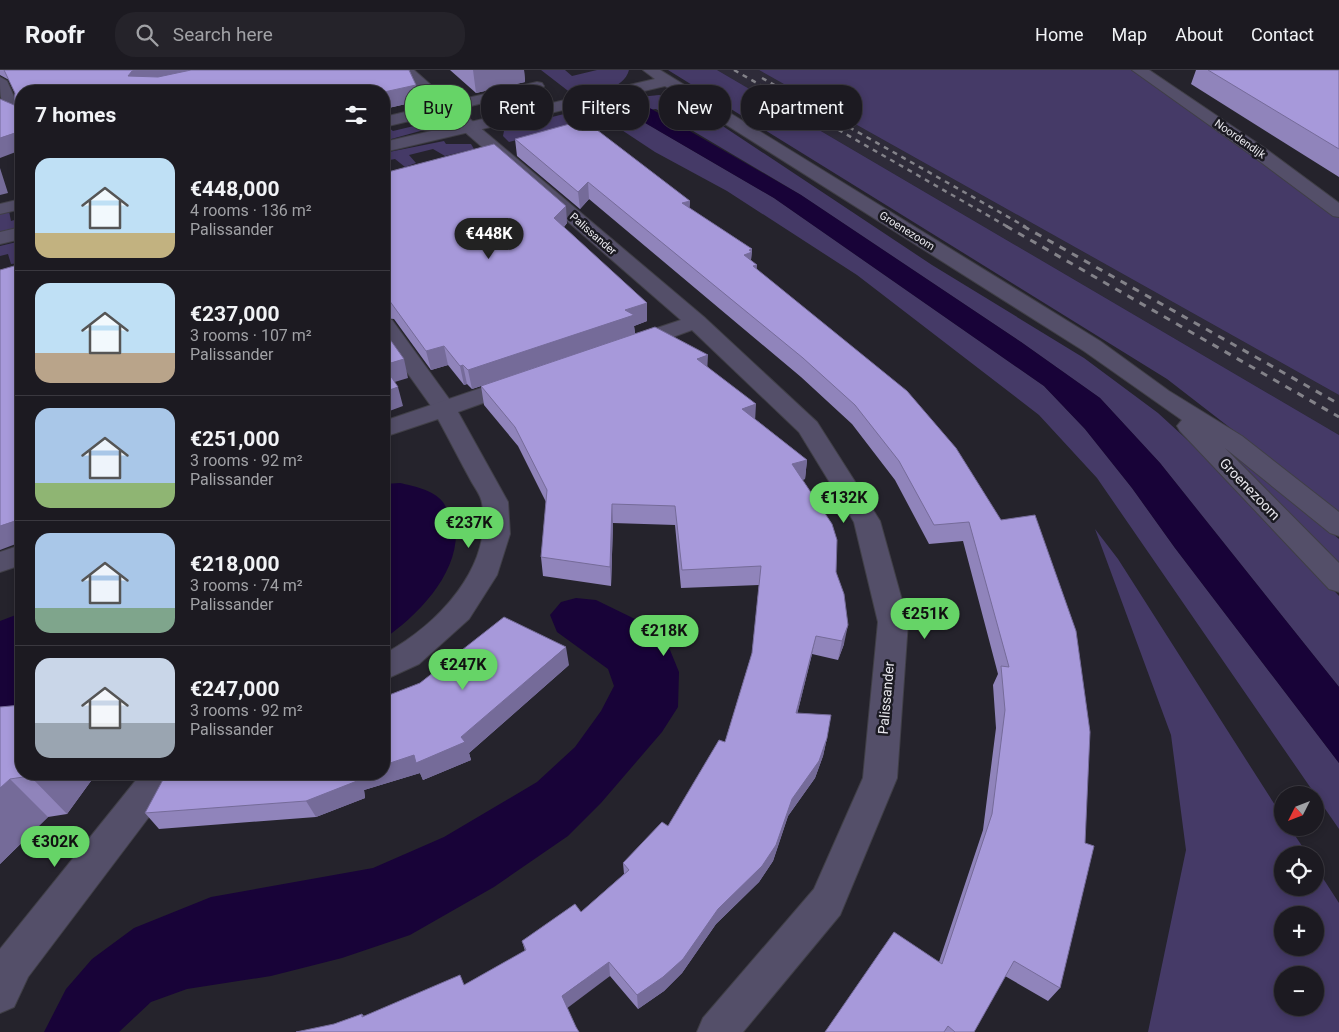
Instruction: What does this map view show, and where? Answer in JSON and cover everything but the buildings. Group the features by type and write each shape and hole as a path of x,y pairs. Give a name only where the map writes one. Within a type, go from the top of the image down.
{"street":[{"name":"Palissander","path":"406,70 422,85"},
{"name":"Groenezoom","path":"650,70 1092,346 1161,396 1233,442 1339,526"},
{"name":"Noordendijk","path":"1139,70 1260,153 1339,212"},
{"path":"471,125 666,80"},
{"path":"0,81 12,112 15,113"},
{"path":"390,121 405,117"},
{"path":"390,145 451,130"},
{"name":"Palissander","path":"471,130 486,150 696,322 808,427 867,521 893,622 880,778 827,902 717,1032"},
{"path":"0,209 15,205"},
{"path":"0,238 15,234"},
{"path":"612,351 696,322"},
{"path":"390,333 444,408 495,502 496,534 483,575 459,611 436,633 408,655 390,665"},
{"path":"390,427 538,376"},
{"name":"Groenezoom","path":"1161,396 1339,581"},
{"path":"0,562 15,557"},
{"path":"0,993 14,963 156,780"}],"shaded area":[{"path":"541,70 565,70 572,76 597,70 629,70 626,77 616,85 563,85 563,87"},
{"path":"668,70 717,70 743,85 741,85 741,115 731,109 731,85 692,85"},
{"path":"717,70 759,70 786,85 743,85"},
{"path":"759,70 1131,70 1284,173 1339,218 1339,395 862,128 862,85 786,85"},
{"path":"659,95 659,111 649,110 649,96"},
{"path":"649,108 659,113 659,130 688,130 801,195 1021,342 1100,398 1160,463 1339,687 1339,763 1175,548 1132,488 1085,429 1044,386 774,198 649,125"},
{"path":"563,114 563,128 509,142 503,136 506,130 553,130 553,117"},
{"path":"649,125 774,198 1044,386 1085,429 1132,488 1175,548 1339,763 1339,829 1324,807 1324,786 1309,786 1097,478 1039,415 857,275 727,191 655,152 622,130 649,130"},
{"path":"405,128 405,130 424,130 390,139 390,129 393,131"},
{"path":"862,128 1339,395 1339,435 819,130 862,130"},
{"path":"691,130 729,130 932,265 1084,358 1158,413 1230,479 1339,596 1339,687 1160,463 1100,398 1021,342 801,195"},
{"path":"765,130 819,130 1339,435 1339,512 1167,379"},
{"path":"444,141 446,144 471,144 474,149 445,156 433,149 409,155 416,163 405,167 395,159 390,160 390,152"},
{"path":"9,211 11,221 15,220 15,228 0,232 0,213"},
{"path":"15,242 15,264 11,264 8,254 0,256 0,246"},
{"path":"1224,442 1339,539 1339,567 1217,445"},
{"path":"400,483 417,487 438,497 443,502 456,530 455,548 450,564 442,579 422,607 390,635 390,484"},
{"path":"1095,529 1118,559 1274,803 1274,836 1295,836 1302,846 1274,846 1274,896 1324,896 1324,880 1339,903 1339,1032 1148,1032 1186,850 1171,735"},
{"path":"576,598 596,600 637,620 655,633 670,650 679,672 678,707 662,732 601,803 568,836 494,887 410,935 342,958 271,976 187,989 151,1002 119,1032 44,1032 66,989 92,959 134,928 211,897 373,868 444,837 537,782 575,747 601,711 614,686 608,669 557,632 550,615 561,602"},
{"path":"15,615 15,707 0,711 0,621"}],"railway":[{"path":"734,70 1008,227"},
{"path":"762,78 1026,227"},
{"path":"1006,226 1339,417"},
{"path":"1023,226 1339,404"}]}
